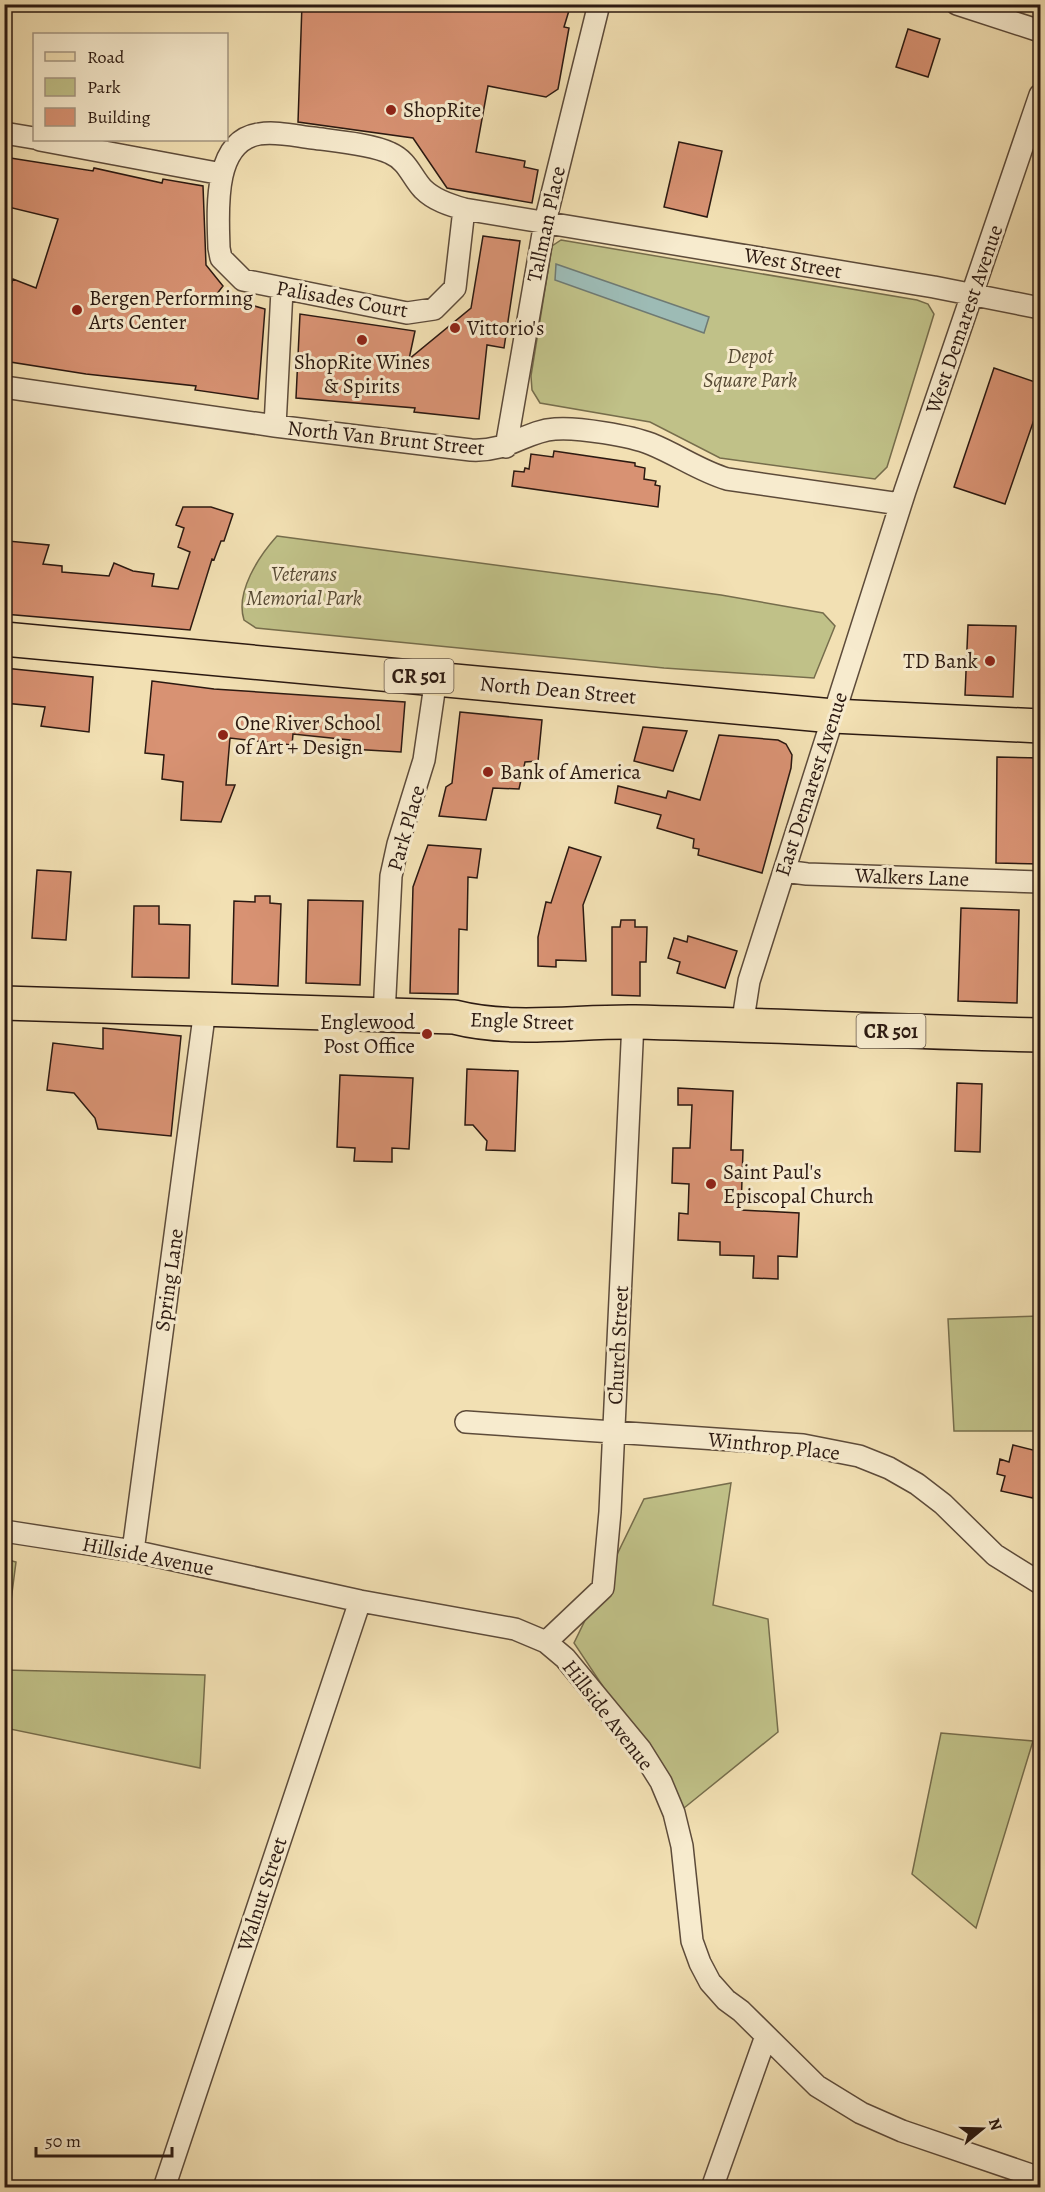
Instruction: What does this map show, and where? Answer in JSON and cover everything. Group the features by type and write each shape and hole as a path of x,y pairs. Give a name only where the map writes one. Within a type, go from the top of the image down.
{"main road":[{"name":"North Dean Street","path":"4,639 833,717 1041,726"},
{"name":"Engle Street","path":"4,1003 454,1017 479,1023 531,1025 633,1022 1041,1035"}],"street":[{"name":"Tallman Place","path":"506,447 544,222 599,4"},
{"path":"957,4 1041,31"},
{"name":"West Demarest Avenue","path":"888,543 973,295 1035,132 1041,95"},
{"path":"4,133 33,138"},
{"name":"Palisades Court","path":"255,135 287,135 326,140 390,153 407,164 423,189 434,198 464,209 455,288 434,309 407,313 282,290 243,280 221,258 218,235 222,174 227,157 234,147 255,135"},
{"path":"45,141 222,174"},
{"name":"West Street","path":"464,209 1041,308"},
{"path":"275,426 282,290"},
{"name":"North Van Brunt Street","path":"4,387 275,426 471,450 506,447 556,429 628,438 651,444 705,471 727,479 900,504"},
{"name":"East Demarest Avenue","path":"742,1026 746,990 888,543"},
{"name":"Park Place","path":"384,1015 392,876 398,844 424,760 436,678"},
{"name":"Walkers Lane","path":"784,871 807,874 1041,882"},
{"name":"Spring Lane","path":"133,1551 205,1009"},
{"name":"Church Street","path":"546,1642 603,1588 610,1512 633,1022"},
{"name":"Winthrop Place","path":"466,1422 614,1434 803,1445 859,1456 889,1468 917,1484 943,1504 995,1555 1041,1583"},
{"name":"Hillside Avenue","path":"4,1531 133,1551 360,1602 515,1629 546,1642 565,1658 626,1731 661,1782 674,1813 682,1846 692,1941 710,1982 726,2000 817,2086 861,2113 902,2131 1041,2178"},
{"name":"Walnut Street","path":"164,2187 360,1602"},
{"path":"712,2187 766,2036"}],"green space":[{"name":"Depot Square Park","path":"561,240 917,300 928,304 934,314 887,467 875,479 720,458 650,422 540,403 532,390 531,376 552,246"},
{"name":"Veterans Memorial Park","path":"277,536 721,595 823,613 835,626 814,678 664,668 256,628 244,620 243,598 256,564"},
{"path":"1040,1316 1040,1431 954,1431 948,1319"},
{"path":"731,1483 713,1605 768,1619 778,1732 684,1808 574,1643 644,1499"},
{"path":"4,1559 16,1562 5,1647"},
{"path":"5,1670 205,1675 200,1768 5,1728"},
{"path":"941,1733 1033,1741 976,1928 912,1874"}],"water":[{"path":"556,264 709,317 704,333 555,280"}],"building":[{"name":"ShopRite","path":"302,4 571,4 564,27 569,28 558,89 546,97 488,86 476,152 525,161 524,167 538,170 532,203 447,188 413,138 298,122"},
{"path":"908,29 940,39 928,77 896,67"},
{"path":"679,142 722,151 707,217 664,207"},
{"path":"4,157 93,171 94,168 162,183 163,179 203,186 206,265 223,286 216,295 265,309 258,399 195,390 196,386 86,374 4,361 4,306 13,279 36,288 58,219 4,206"},
{"path":"483,236 520,241 504,348 487,345 479,419 414,412 415,408 296,398 300,314 415,331 409,359 471,308"},
{"path":"994,368 1041,384 1041,412 1037,411 1005,504 954,487"},
{"path":"554,451 635,463 635,466 645,468 644,479 656,481 655,485 660,486 658,507 512,486 514,471 524,472 525,468 529,469 531,454 553,457"},
{"path":"183,507 211,507 233,514 224,541 221,541 214,560 212,559 190,630 4,614 4,551 8,541 49,545 43,564 62,566 62,572 109,576 114,563 133,571 154,574 152,586 178,589 190,552 178,547 184,528 176,525"},
{"name":"TD Bank","path":"968,625 1016,626 1013,697 965,695"},
{"path":"4,668 93,677 89,732 41,726 45,707 4,703"},
{"path":"152,681 214,689 405,702 401,752 350,749 350,740 293,734 292,745 230,738 226,785 235,785 221,822 181,820 183,782 162,779 164,755 145,753"},
{"name":"Bank of America","path":"460,712 542,720 538,761 525,762 519,789 493,788 486,820 439,816 446,787 452,783"},
{"path":"643,727 687,731 673,771 634,761"},
{"path":"719,735 778,740 786,744 792,755 791,768 762,873 698,855 699,849 693,848 694,839 657,828 661,815 615,803 618,786 666,798 668,791 700,800"},
{"path":"997,757 1041,758 1041,864 996,863"},
{"path":"428,845 481,849 477,878 468,877 467,930 459,929 458,994 410,993 413,887"},
{"path":"569,847 601,857 583,905 586,961 556,960 556,967 538,966 538,937 546,902 551,903"},
{"path":"37,870 71,872 66,940 32,938"},
{"path":"255,896 270,896 270,903 281,904 278,986 232,984 234,901 255,902"},
{"path":"308,900 363,901 360,985 306,983"},
{"path":"134,906 159,906 159,924 190,925 189,978 132,977"},
{"path":"961,908 1019,910 1017,1003 958,1001"},
{"path":"621,920 635,920 635,927 647,927 646,962 640,962 640,996 612,995 612,927 620,927"},
{"path":"688,936 737,951 725,988 677,973 680,962 668,958 674,938 687,942"},
{"path":"103,1028 181,1036 171,1136 98,1129 95,1118 74,1093 47,1090 53,1043 103,1049"},
{"path":"467,1069 518,1071 515,1151 486,1150 487,1141 473,1125 465,1125"},
{"path":"340,1075 413,1078 409,1149 392,1148 392,1162 354,1161 355,1148 337,1147"},
{"path":"957,1083 982,1084 980,1152 955,1151"},
{"name":"Saint Paul's Episcopal Church","path":"678,1088 733,1091 731,1150 743,1150 741,1210 799,1213 797,1257 778,1256 778,1279 753,1278 754,1256 720,1255 720,1242 678,1240 679,1213 688,1214 689,1184 672,1183 673,1148 690,1148 692,1105 678,1105"},
{"path":"1013,1445 1041,1452 1041,1490 1035,1488 1033,1498 1001,1491 1005,1476 997,1474 1000,1459 1009,1462"}],"place":[{"name":"ShopRite","path":"391,110"},
{"name":"Bergen Performing Arts Center","path":"77,310"},
{"name":"Vittorio's","path":"455,328"},
{"name":"ShopRite Wines & Spirits","path":"362,340"},
{"name":"TD Bank","path":"990,661"},
{"name":"One River School of Art + Design","path":"223,735"},
{"name":"Bank of America","path":"488,772"},
{"name":"Englewood Post Office","path":"427,1034"},
{"name":"Saint Paul's Episcopal Church","path":"711,1184"}]}
